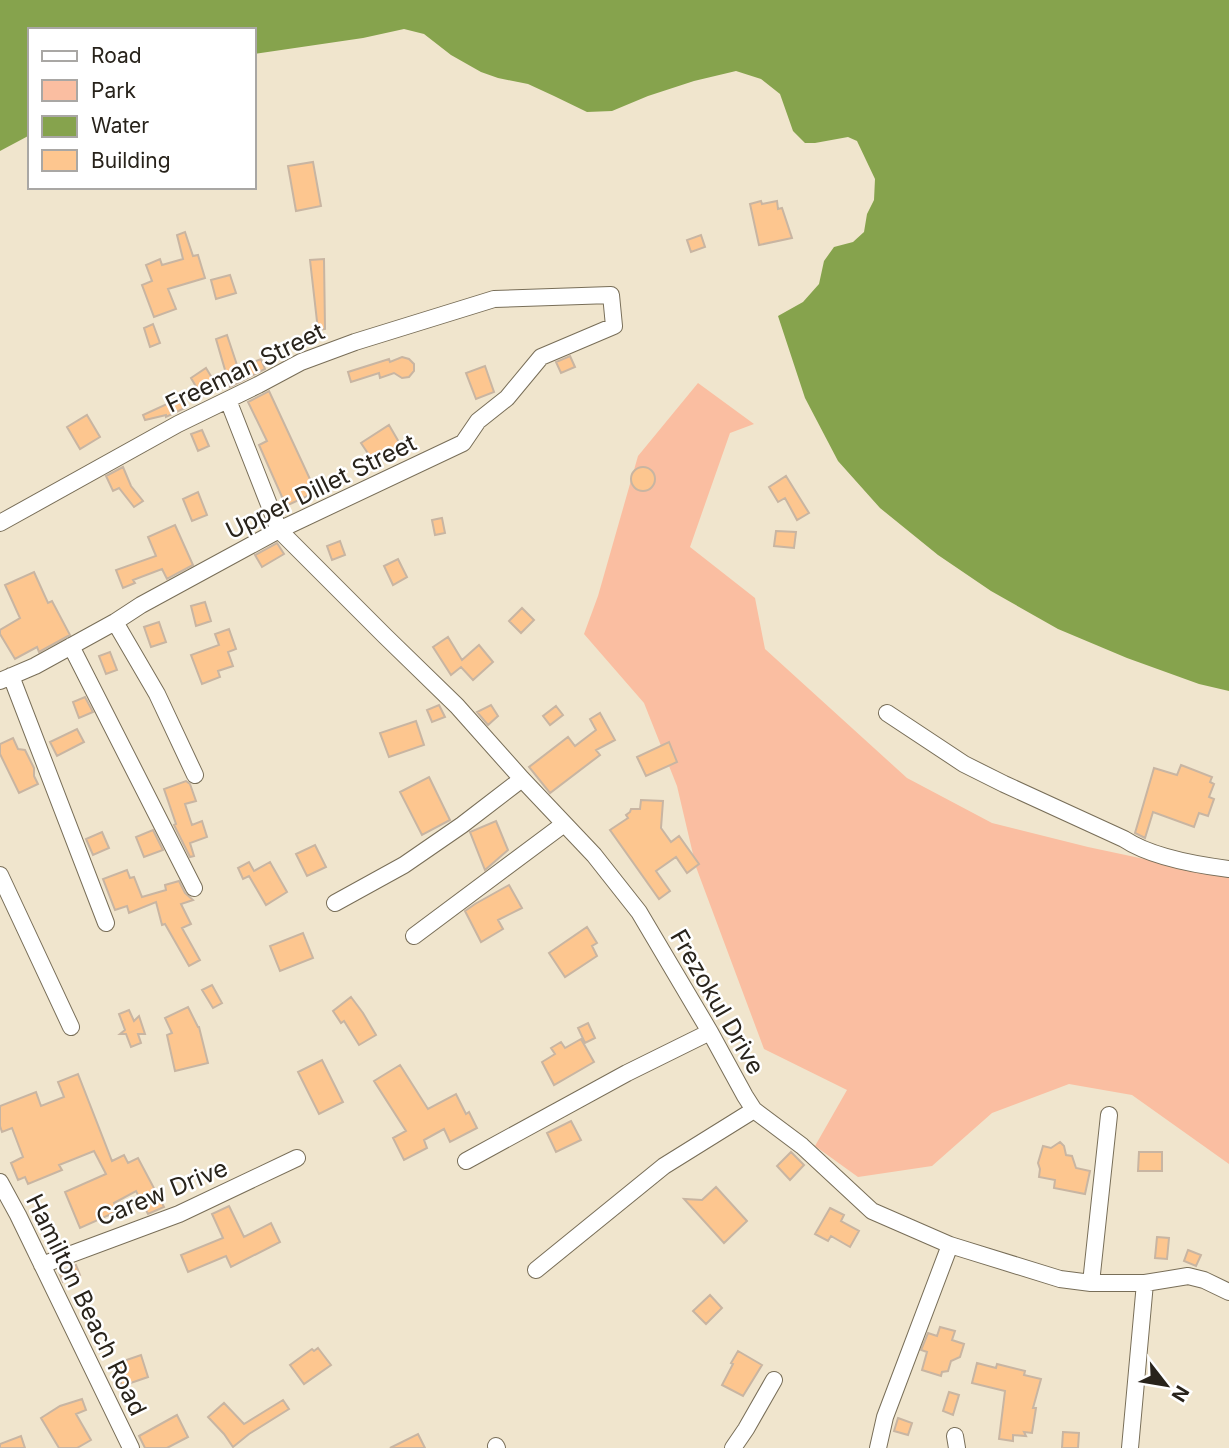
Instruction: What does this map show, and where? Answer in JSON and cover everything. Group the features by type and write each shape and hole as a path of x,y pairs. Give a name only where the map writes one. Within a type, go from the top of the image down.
{"street":[{"name":"Freeman Street","path":"0,523 166,431 301,362 355,342 494,299 611,295"},
{"name":"Upper Dillet Street","path":"5,678 35,666 279,530 463,443 478,421 507,398 541,357 614,326 611,295"},
{"path":"228,400 279,530"},
{"name":"Frezokul Drive","path":"279,530 457,706 594,855 639,912 754,1110 802,1146 872,1211 950,1245 1060,1279 1091,1283 1145,1283 1188,1276 1229,1292"},
{"path":"115,622 157,694 195,775"},
{"path":"71,646 194,888"},
{"path":"5,678 106,923"},
{"path":"887,713 964,764 1136,847 1202,865 1229,869"},
{"path":"335,903 404,865 522,779"},
{"path":"414,936 564,824"},
{"path":"0,875 71,1027"},
{"path":"466,1161 627,1073 709,1032"},
{"path":"536,1269 664,1166 754,1110"},
{"path":"1091,1283 1109,1115"},
{"name":"Carew Drive","path":"42,1265 179,1214 298,1158"},
{"name":"Hamilton Beach Road","path":"0,1182 131,1448"},
{"path":"878,1448 885,1418 950,1245"},
{"path":"1130,1448 1145,1283"},
{"path":"733,1448 774,1380"}],"green space":[{"path":"698,383 754,424 730,433 690,547 755,598 765,649 907,778 992,823 1229,877 1229,1164 1132,1095 1069,1084 992,1113 932,1166 858,1177 815,1146 847,1090 764,1049 696,867 677,786 644,703 584,634 598,596 638,456"}],"water":[{"path":"0,0 1229,0 1229,691 1199,684 1127,658 1058,629 991,591 938,555 880,508 838,461 805,398 778,316 803,302 819,284 824,261 834,247 853,242 864,232 867,214 874,200 875,179 857,141 848,137 805,143 793,131 780,94 761,79 736,71 694,81 612,111 587,112 528,84 481,72 451,55 424,34 404,29 363,38 256,54 256,28 28,28 28,136 0,151"}],"building":[{"path":"313,162 321,206 296,211 288,166"},
{"path":"761,201 762,204 777,201 792,238 759,245 750,204"},
{"path":"185,232 193,256 198,255 205,278 168,289 176,309 154,317 142,285 152,281 146,265 160,259 162,265 183,259 177,235"},
{"path":"701,235 705,247 691,252 687,240"},
{"path":"324,259 325,329 318,330 310,260"},
{"path":"230,275 236,293 216,299 211,280"},
{"path":"153,324 160,343 150,347 144,328"},
{"path":"227,335 238,368 261,359 265,369 230,387 216,339"},
{"path":"570,356 575,367 561,373 556,362"},
{"path":"402,357 414,364 414,371 409,377 402,378 394,373 380,378 379,373 351,382 348,372"},
{"path":"485,366 494,392 476,399 466,373"},
{"path":"206,368 217,386 201,395 191,378"},
{"path":"269,391 316,492 286,506 259,445 267,441 248,402"},
{"path":"182,397 187,407 166,417 145,420 143,415"},
{"path":"87,415 100,437 80,449 67,427"},
{"path":"389,425 400,444 373,461 361,443"},
{"path":"202,430 209,446 198,451 191,434"},
{"path":"123,467 131,486 143,501 134,507 119,488 113,491 106,476"},
{"path":"643,467 652,470 655,479 652,488 643,491 634,488 631,479 634,470"},
{"path":"786,476 809,513 797,520 785,498 778,502 769,487"},
{"path":"198,492 207,515 192,521 183,499"},
{"path":"442,518 445,533 435,535 432,520"},
{"path":"175,525 193,565 167,579 162,569 133,580 135,583 123,588 116,570 156,556 148,537"},
{"path":"776,531 796,532 794,548 774,546"},
{"path":"340,541 345,555 332,560 327,546"},
{"path":"277,543 284,554 262,567 255,555"},
{"path":"398,559 407,577 393,585 384,566"},
{"path":"34,572 48,603 52,601 70,635 39,652 37,647 15,659 0,634 0,630 20,618 5,585"},
{"path":"205,602 211,621 196,626 191,606"},
{"path":"522,608 534,620 521,633 509,621"},
{"path":"159,622 166,642 151,647 144,627"},
{"path":"229,629 236,649 228,652 233,666 218,671 220,677 202,684 191,655 219,645 215,634"},
{"path":"448,637 462,660 479,645 493,662 473,680 461,667 451,675 433,647"},
{"path":"110,652 117,670 106,674 99,656"},
{"path":"85,697 93,712 79,718 73,702"},
{"path":"439,705 445,717 432,722 427,710"},
{"path":"491,705 498,716 488,725 477,712"},
{"path":"556,706 563,715 550,725 543,716"},
{"path":"600,713 615,740 596,750 600,755 550,793 529,767 568,737 575,746 596,730 590,719"},
{"path":"416,721 424,745 389,757 380,733"},
{"path":"77,729 84,742 57,756 50,742"},
{"path":"13,738 18,749 25,750 38,784 19,793 0,754 0,744"},
{"path":"669,742 677,762 646,776 637,757"},
{"path":"1181,765 1212,777 1210,782 1214,784 1209,797 1214,799 1208,816 1199,813 1194,827 1153,812 1145,838 1135,833 1154,768 1177,775"},
{"path":"429,777 450,820 422,835 400,792"},
{"path":"186,781 190,784 196,801 185,804 192,825 202,821 207,837 190,843 194,856 190,857 174,825 176,824 164,789"},
{"path":"641,800 663,801 661,828 671,842 679,836 699,864 687,873 676,857 656,871 670,891 659,899 610,830 628,818 626,815 631,809 640,809"},
{"path":"496,821 508,850 485,870 470,832"},
{"path":"153,830 163,850 144,857 136,837"},
{"path":"102,832 109,848 93,855 86,839"},
{"path":"315,845 326,867 307,876 296,854"},
{"path":"249,862 254,871 270,862 287,892 266,905 249,876 243,879 238,868"},
{"path":"127,870 130,878 134,877 142,897 166,890 165,885 179,881 185,893 193,900 181,904 191,924 182,928 200,960 189,966 165,924 162,925 156,902 129,913 127,906 115,910 103,879"},
{"path":"509,885 522,908 498,920 503,929 481,942 465,911"},
{"path":"587,927 597,943 592,946 597,956 565,977 549,953"},
{"path":"303,933 313,958 280,971 270,946"},
{"path":"212,985 222,1003 213,1008 202,990"},
{"path":"351,997 376,1035 359,1045 344,1021 341,1023 333,1011"},
{"path":"188,1007 199,1027 208,1063 175,1071 167,1035 172,1033 165,1018"},
{"path":"129,1010 134,1021 139,1016 145,1034 138,1034 141,1043 131,1047 126,1034 120,1034 125,1030 119,1014"},
{"path":"588,1023 595,1038 585,1043 578,1028"},
{"path":"581,1039 594,1062 554,1085 542,1062 555,1054 551,1048 561,1042 565,1048"},
{"path":"322,1060 343,1102 319,1114 298,1072"},
{"path":"400,1065 428,1109 456,1094 477,1128 450,1142 444,1129 424,1140 427,1148 404,1160 393,1138 406,1131 374,1081"},
{"path":"78,1074 112,1161 124,1155 128,1163 138,1158 164,1207 148,1214 136,1191 114,1203 118,1211 80,1228 65,1192 106,1174 94,1151 59,1165 62,1170 28,1184 25,1177 18,1180 11,1163 23,1157 12,1128 2,1132 0,1106 36,1092 41,1106 64,1097 58,1082"},
{"path":"571,1121 581,1140 556,1152 547,1133"},
{"path":"1060,1142 1066,1155 1072,1156 1076,1168 1090,1171 1085,1194 1054,1188 1055,1180 1039,1177 1038,1163 1043,1146 1051,1148"},
{"path":"791,1152 804,1165 790,1180 777,1166"},
{"path":"1139,1152 1162,1152 1162,1171 1138,1171"},
{"path":"716,1187 747,1221 724,1243 684,1199 702,1200"},
{"path":"229,1206 244,1237 271,1223 280,1242 231,1267 226,1256 188,1272 181,1255 223,1238 212,1214"},
{"path":"830,1208 844,1215 841,1221 859,1231 850,1247 831,1236 828,1241 815,1234"},
{"path":"1157,1237 1169,1238 1167,1259 1155,1258"},
{"path":"1188,1250 1201,1255 1196,1266 1184,1261"},
{"path":"76,1265 80,1275 63,1282 59,1272"},
{"path":"710,1295 722,1308 706,1324 693,1311"},
{"path":"940,1327 955,1331 952,1340 964,1344 960,1357 951,1361 948,1371 942,1372 941,1376 922,1370 927,1352 921,1350 928,1333 937,1336"},
{"path":"318,1348 331,1365 304,1384 290,1365 312,1349 314,1351"},
{"path":"738,1351 762,1365 743,1396 722,1385"},
{"path":"141,1355 148,1377 122,1386 115,1364"},
{"path":"977,1363 996,1368 997,1364 1025,1371 1024,1375 1041,1379 1033,1408 1036,1408 1032,1433 1024,1432 1026,1436 1013,1435 1013,1441 999,1439 1005,1391 972,1383"},
{"path":"949,1392 959,1395 953,1415 943,1411"},
{"path":"82,1399 86,1410 76,1414 91,1440 77,1448 59,1448 41,1418 60,1406"},
{"path":"283,1400 289,1409 233,1447 208,1417 224,1403 244,1424"},
{"path":"177,1415 188,1437 167,1448 145,1448 139,1436"},
{"path":"898,1418 912,1423 908,1435 894,1431"},
{"path":"1063,1432 1079,1433 1078,1448 1062,1448"},
{"path":"418,1434 425,1448 390,1448"},
{"path":"21,1436 25,1448 0,1448 0,1444"}]}
